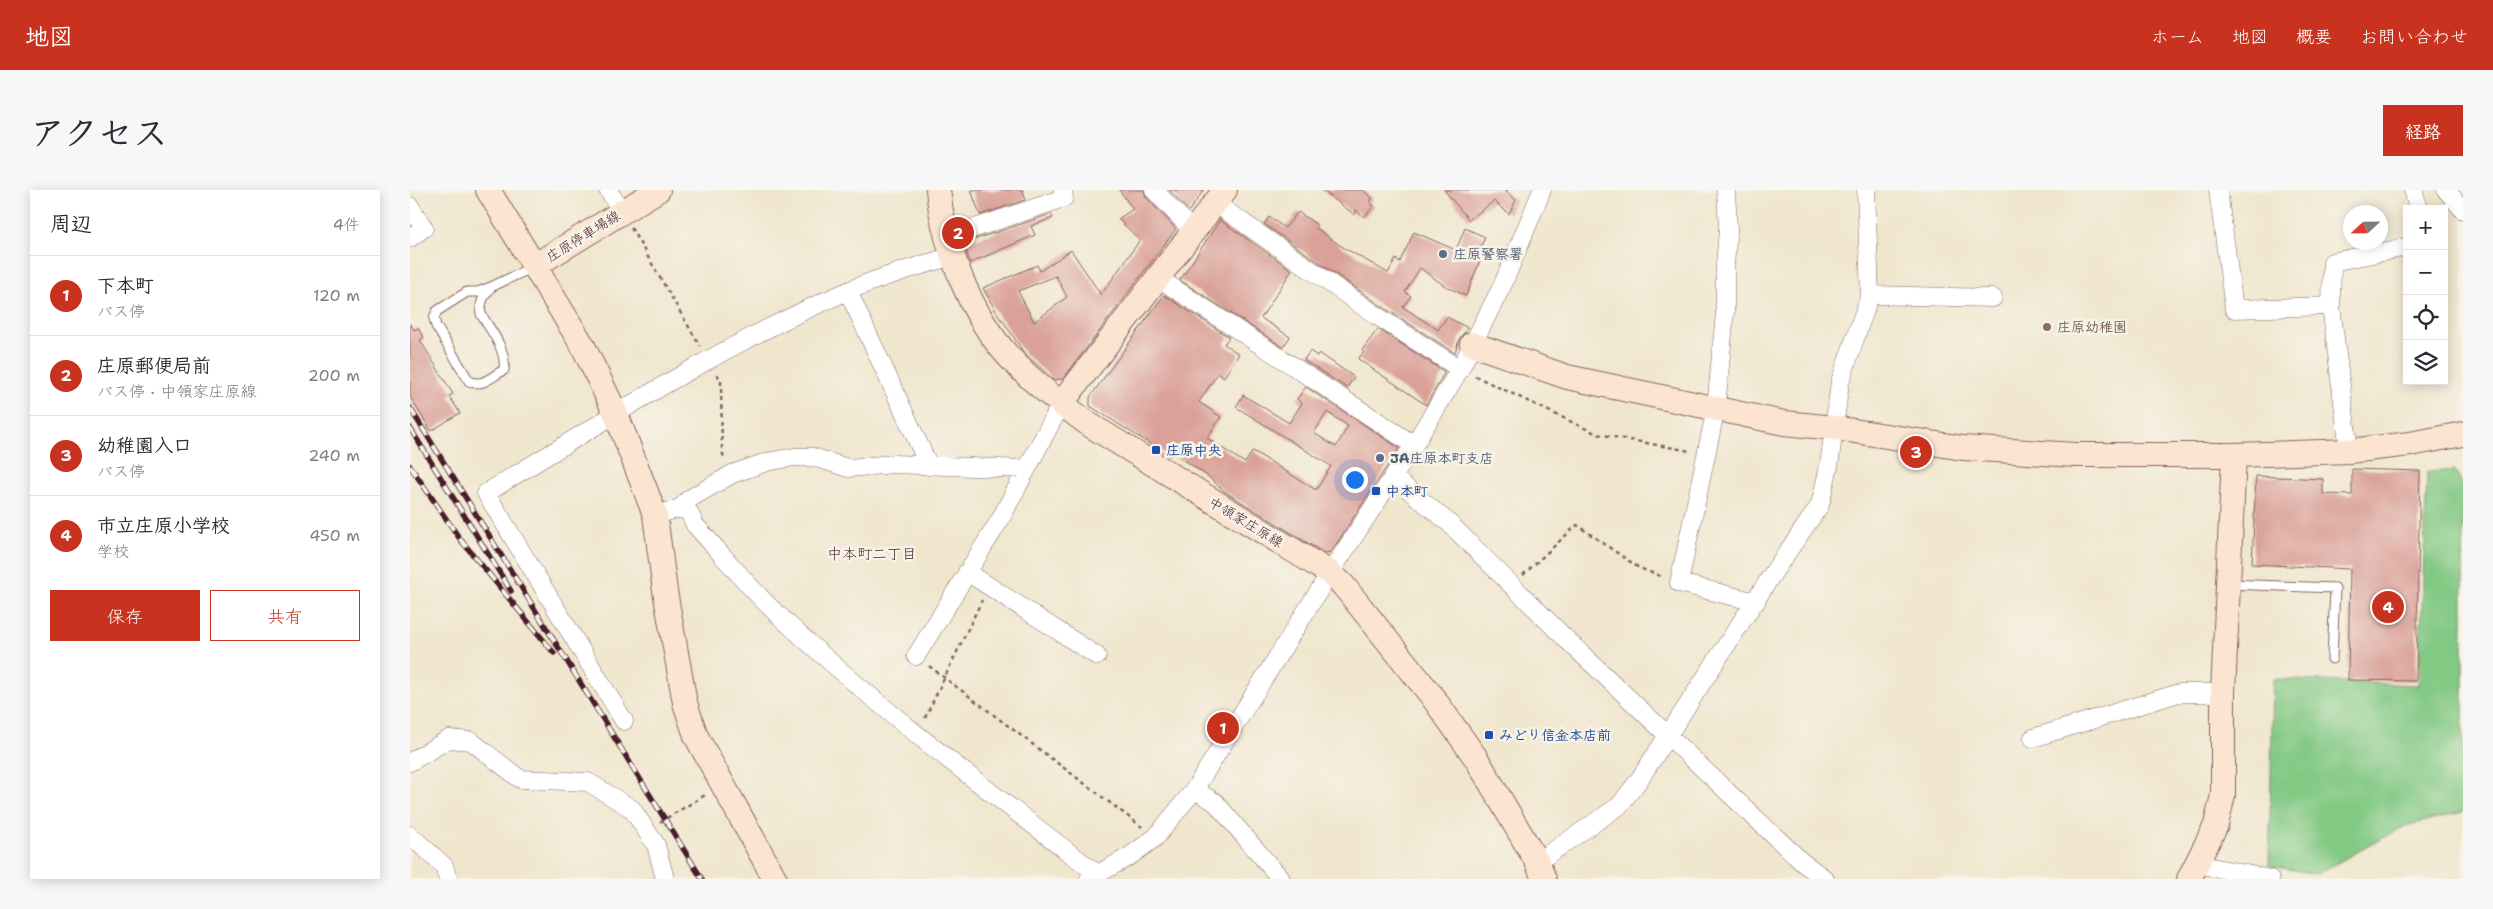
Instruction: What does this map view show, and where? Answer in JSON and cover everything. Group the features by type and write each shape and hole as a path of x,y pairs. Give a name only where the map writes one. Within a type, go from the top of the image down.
{"street":[{"path":"488,190 582,346 616,414 655,515 665,591 685,703 696,736 775,879"},
{"path":"608,190 622,212"},
{"name":"庄原停車場線","path":"534,266 658,190"},
{"name":"中領家庄原線","path":"938,190 949,247 986,328 1011,359 1061,404 1168,475 1330,573 1360,603 1431,695 1476,758 1541,870"},
{"path":"624,721 486,493 708,360 848,290 1064,198 1063,190"},
{"path":"1154,190 1194,231"},
{"path":"681,508 689,512 695,524 772,609 813,646 908,728 1093,876 1130,856 1156,837 1194,790 1330,573 1414,445 1460,369 1503,284 1542,190"},
{"path":"1726,190 1728,230 1725,265 1725,312 1716,408 1679,583 1756,602"},
{"path":"1541,870 1619,806 1639,780 1777,567 1820,505 1840,382 1870,295 1866,190"},
{"path":"2218,190 2234,310 2331,306"},
{"path":"2413,190 2417,205"},
{"path":"2446,190 2463,210"},
{"path":"916,656 1001,518 1061,404 1220,197 1377,316 1460,369"},
{"path":"410,206 424,228 410,238"},
{"path":"2349,451 2331,306 2332,262 2403,248"},
{"path":"1158,278 1414,445"},
{"path":"848,290 930,466"},
{"path":"1870,295 1993,298"},
{"path":"1472,344 1567,377 1784,423 1834,428 1963,448 2076,455 2234,455 2349,451 2410,444 2463,434"},
{"path":"2234,455 2223,693 2223,795 2216,825 2193,872 2270,879"},
{"path":"655,515 681,508 688,500 732,474 767,462 794,457 813,457 848,468 894,464 1026,469"},
{"path":"1392,477 1449,523 1567,640 1669,734 1796,856 1826,879"},
{"path":"967,572 1097,656"},
{"path":"2033,738 2179,693 2223,693"},
{"path":"410,762 449,739 471,740 520,779 588,782 632,809 656,846 665,879"},
{"path":"1194,790 1215,802 1281,879"},
{"path":"410,835 444,866 448,879"}],"lane":[{"path":"491,288 483,297 480,307 481,314 504,354 504,370 481,384 474,384 469,381 436,326 434,318 437,311 467,292 478,292 491,288 534,266"},
{"path":"2228,584 2335,588 2332,659"}],"path":[{"path":"622,212 721,381 722,452 732,474"},
{"path":"1460,369 1597,434 1706,454"},
{"path":"1513,585 1577,525 1640,568 1679,583"},
{"path":"929,724 924,717 989,586"},
{"path":"916,656 1156,837"},
{"path":"659,824 722,784"}],"green space":[{"path":"2455,470 2463,486 2463,812 2405,826 2317,874 2269,866 2273,679 2419,685 2427,472"}],"building":[{"path":"971,190 1023,190 1025,200 980,215"},
{"path":"1119,190 1144,190 1146,197 1176,229 1063,379 1054,380 1024,353 1001,320 983,288 1037,265 1040,271 1071,250 1101,295 1140,240 1118,219 1133,209","holes":["1056,276 1067,297 1034,322 1018,291"]},
{"path":"1169,190 1204,190 1189,211"},
{"path":"1322,190 1363,190 1372,198 1370,203 1374,206 1364,217 1356,210 1355,215"},
{"path":"1444,190 1508,190 1506,192 1516,200 1509,214 1494,201 1469,220"},
{"path":"1298,212 1316,224 1316,228 1341,246 1388,273 1396,259 1400,262 1414,232 1456,250 1465,228 1485,237 1477,256 1481,258 1466,296 1445,286 1420,268 1405,292 1411,296 1403,307 1438,330 1447,317 1468,328 1459,339 1455,353 1383,307 1264,224 1269,217 1285,228"},
{"path":"1051,214 1053,218 1031,226 1035,235 970,263 964,243"},
{"path":"1220,220 1292,270 1261,318 1290,337 1283,347 1180,280"},
{"path":"1164,295 1229,337 1224,344 1239,354 1224,377 1218,373 1199,402 1221,417 1207,438 1245,463 1253,451 1316,490 1331,466 1236,407 1243,395 1289,423 1302,403 1297,399 1306,387 1399,448 1331,552 1324,553 1224,491 1209,477 1174,453 1169,456 1090,406 1090,397","holes":["1327,412 1348,426 1336,447 1314,433"]},
{"path":"410,324 414,330 418,328 424,338 420,340 453,394 449,396 460,413 431,431 410,397"},
{"path":"1378,329 1445,372 1426,405 1358,359 1364,352 1362,350"},
{"path":"1310,351 1317,356 1319,353 1354,377 1347,388 1304,360"},
{"path":"2352,469 2420,471 2416,681 2348,680 2350,569 2252,564 2256,476 2323,479 2323,494 2352,495"}],"railway":[{"path":"410,408 702,879"},
{"path":"410,428 511,591"},
{"path":"410,466 460,539 554,653"}],"place":[{"name":"庄原郵便局前","path":"958,233"},
{"name":"庄原警察署","path":"1443,254"},
{"name":"庄原幼稚園","path":"2047,327"},
{"name":"庄原中央","path":"1156,450"},
{"name":"幼稚園入口","path":"1916,452"},
{"name":"JA庄原本町支店","path":"1380,458"},
{"name":"中本町","path":"1376,491"},
{"name":"市立庄原小学校","path":"2388,607"},
{"name":"下本町","path":"1223,728"},
{"name":"みどり信金本店前","path":"1489,735"}],"district":[{"name":"中本町二丁目","path":"872,554"}]}
